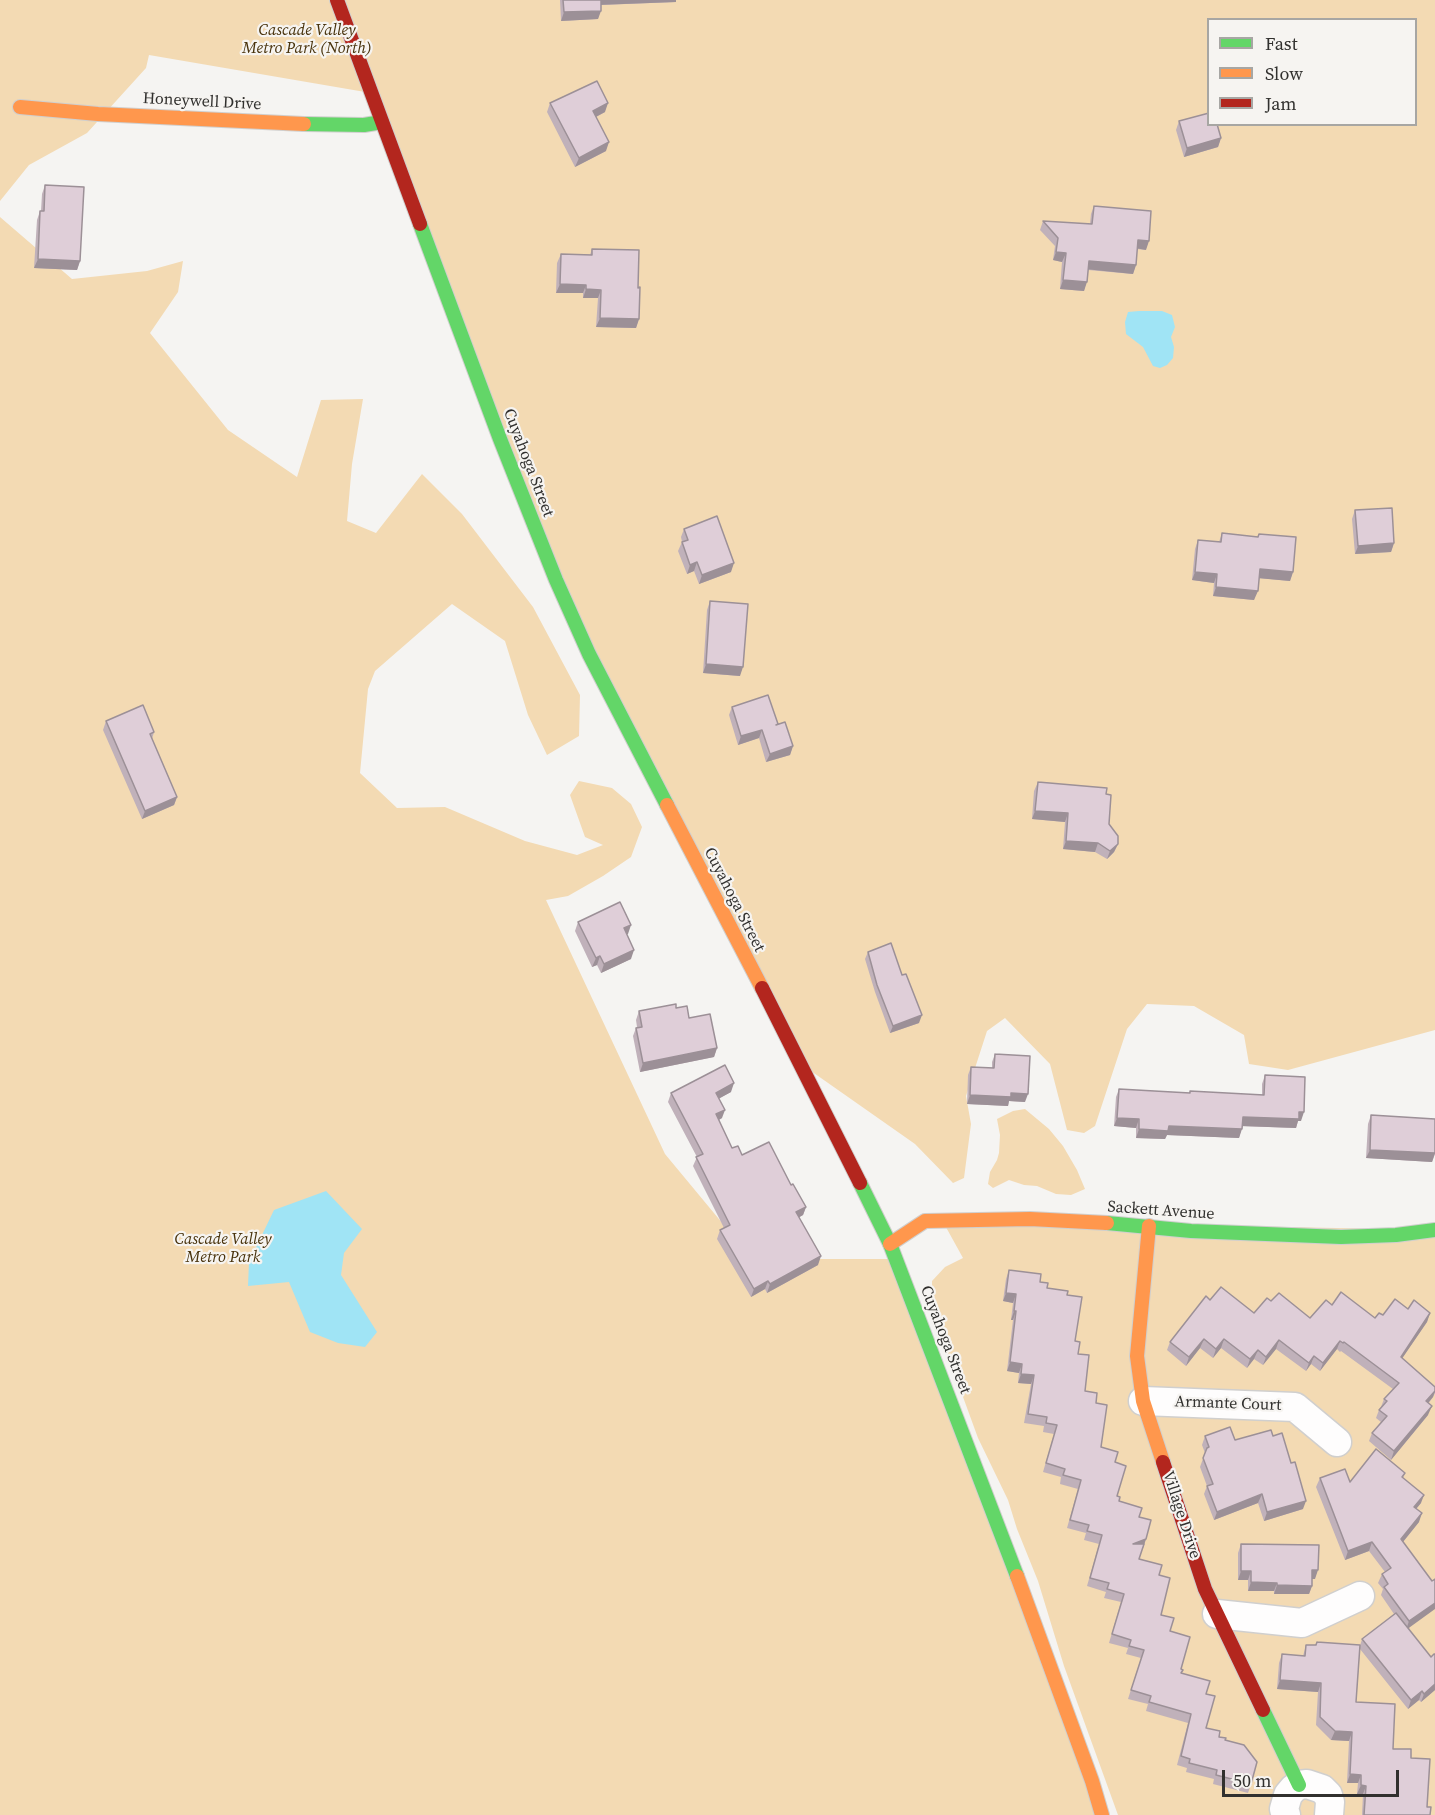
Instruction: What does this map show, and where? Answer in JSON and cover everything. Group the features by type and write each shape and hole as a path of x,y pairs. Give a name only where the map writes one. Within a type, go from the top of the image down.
{"street":[{"name":"Cuyahoga Street","path":"337,0 500,438 556,580 589,654 796,1055 890,1244 1037,1629 1102,1815"},
{"name":"Honeywell Drive","path":"20,107 98,114 313,124 364,125 382,122"},
{"name":"Sackett Avenue","path":"890,1244 925,1221 942,1220 1030,1219 1149,1226 1191,1231 1341,1237 1396,1235 1435,1230"},
{"name":"Village Drive","path":"1149,1226 1137,1356 1143,1401 1205,1589 1299,1785"},
{"name":"Armante Court","path":"1143,1401 1295,1407 1336,1442"},
{"path":"1217,1614 1302,1623 1360,1596"},
{"path":"1286,1815 1284,1809 1288,1795 1299,1785 1307,1784 1322,1789 1328,1795 1331,1810 1329,1815"}],"green space":[{"name":"Cascade Valley Metro Park (North)","path":"0,0 1435,0 1435,1030 1288,1070 1249,1064 1244,1035 1194,1006 1147,1004 1127,1029 1095,1126 1084,1133 1067,1130 1050,1064 1005,1018 987,1031 966,1096 971,1124 964,1178 953,1183 915,1144 801,1064 589,654 371,93 149,55 146,68 87,133 29,165 0,201"},
{"name":"Cascade Valley Metro Park","path":"0,217 72,279 147,271 183,261 178,292 150,333 228,430 297,477 321,400 363,399 352,464 347,521 376,533 422,474 462,514 533,607 580,695 579,736 547,755 528,715 505,641 452,604 375,671 368,689 360,773 397,808 445,807 525,841 577,855 603,845 585,837 570,795 579,781 612,788 631,804 642,827 631,857 568,896 546,900 665,1154 733,1236 813,1259 896,1259 1098,1815 0,1815"},
{"path":"1025,1109 1049,1129 1063,1146 1085,1189 1071,1195 1056,1194 1037,1186 1009,1180 993,1188 988,1184 990,1172 999,1153 1000,1135 997,1119 1013,1111"},
{"path":"942,1220 1435,1230 1435,1815 1118,1815 1064,1666 1038,1581 1008,1500 978,1438 932,1312 932,1281 945,1267 963,1258"}],"water":[{"path":"1162,311 1172,315 1175,327 1171,337 1174,347 1173,358 1167,365 1160,368 1153,366 1143,347 1126,334 1125,322 1128,312"},
{"path":"326,1191 362,1229 344,1253 341,1275 377,1332 365,1347 338,1343 310,1332 289,1282 248,1286 249,1262 274,1210"}],"building":[{"path":"563,0 601,0 601,11 564,12"},
{"path":"597,81 608,103 593,111 609,142 579,158 550,103"},
{"path":"1207,114 1207,126 1218,126 1221,138 1187,148 1179,121"},
{"path":"45,185 84,187 80,261 38,259 40,211 44,211"},
{"path":"1094,206 1151,211 1149,241 1138,240 1136,265 1089,261 1087,282 1063,280 1066,253 1056,252 1058,238 1043,221 1092,224"},
{"path":"592,249 639,250 639,319 600,318 601,290 586,289 586,285 560,284 561,254 592,255"},
{"path":"1392,508 1394,543 1358,546 1355,510"},
{"path":"717,516 734,563 702,575 697,562 690,565 682,542 688,540 684,529"},
{"path":"1222,533 1258,537 1259,534 1296,537 1293,572 1260,569 1258,591 1216,587 1217,574 1195,572 1198,540 1221,542"},
{"path":"710,601 748,604 743,667 706,664"},
{"path":"768,695 778,724 776,725 785,722 793,746 770,754 762,730 741,736 732,707"},
{"path":"143,705 154,732 150,734 177,797 145,811 106,721"},
{"path":"1038,782 1107,788 1106,794 1111,795 1109,824 1118,836 1118,844 1110,851 1098,843 1066,841 1068,813 1035,811"},
{"path":"620,902 631,925 624,928 634,950 604,964 600,956 596,958 578,922"},
{"path":"891,943 902,975 906,974 922,1015 893,1026 877,985 868,952"},
{"path":"676,1004 676,1008 687,1006 689,1018 710,1014 717,1048 643,1063 636,1028 642,1027 639,1011"},
{"path":"995,1054 1030,1056 1028,1094 1011,1093 1011,1097 970,1095 971,1067 994,1068"},
{"path":"725,1065 734,1083 716,1093 725,1110 716,1114 732,1148 738,1146 742,1155 769,1142 791,1185 793,1184 806,1207 796,1212 821,1256 770,1284 768,1281 754,1289 720,1230 730,1225 696,1157 703,1154 671,1093"},
{"path":"1265,1075 1305,1077 1304,1112 1299,1112 1299,1119 1243,1117 1242,1129 1169,1126 1168,1131 1139,1129 1139,1119 1117,1118 1119,1089 1264,1095"},
{"path":"1371,1115 1435,1119 1435,1153 1370,1150"},
{"path":"1009,1270 1041,1274 1040,1282 1048,1283 1047,1288 1068,1291 1067,1295 1082,1297 1075,1341 1080,1342 1078,1354 1089,1355 1085,1391 1097,1393 1096,1403 1107,1405 1101,1447 1118,1452 1115,1462 1126,1466 1117,1496 1120,1497 1119,1501 1142,1508 1139,1517 1151,1520 1146,1539 1133,1544 1144,1544 1139,1559 1162,1565 1159,1575 1170,1578 1161,1615 1174,1618 1170,1631 1190,1637 1181,1673 1210,1681 1206,1694 1215,1696 1206,1728 1220,1731 1219,1737 1226,1738 1225,1740 1244,1745 1257,1762 1251,1784 1216,1775 1217,1770 1189,1763 1190,1759 1181,1756 1191,1714 1149,1702 1151,1696 1131,1690 1144,1650 1129,1646 1131,1640 1112,1634 1124,1594 1107,1589 1109,1583 1090,1578 1102,1535 1087,1531 1089,1525 1070,1520 1081,1480 1063,1475 1065,1469 1046,1463 1057,1425 1046,1423 1047,1417 1028,1414 1034,1375 1021,1374 1022,1364 1010,1362 1016,1294 1006,1293"},
{"path":"1221,1287 1254,1313 1267,1298 1271,1301 1279,1293 1310,1318 1326,1300 1332,1305 1341,1292 1375,1318 1379,1313 1383,1315 1395,1299 1408,1309 1414,1300 1430,1313 1401,1357 1435,1387 1435,1391 1426,1401 1432,1406 1394,1451 1372,1433 1387,1416 1379,1410 1387,1401 1384,1399 1399,1383 1344,1342 1340,1341 1323,1363 1314,1356 1309,1363 1279,1340 1266,1357 1258,1350 1250,1359 1224,1339 1216,1349 1204,1339 1189,1357 1170,1342 1206,1296 1210,1300"},
{"path":"1230,1427 1235,1440 1271,1430 1273,1436 1282,1433 1291,1463 1295,1462 1306,1501 1267,1512 1262,1494 1217,1512 1207,1486 1213,1484 1203,1458 1209,1447 1205,1436"},
{"path":"1376,1449 1405,1473 1402,1477 1424,1495 1414,1507 1422,1513 1401,1539 1432,1581 1435,1579 1435,1603 1409,1621 1384,1587 1388,1584 1382,1574 1391,1568 1372,1542 1348,1551 1320,1478 1345,1469 1350,1482"},
{"path":"1241,1544 1319,1545 1318,1570 1312,1570 1312,1586 1251,1582 1251,1571 1241,1571"},
{"path":"1396,1613 1431,1657 1435,1654 1435,1684 1424,1694 1422,1691 1411,1700 1362,1639"},
{"path":"1317,1642 1360,1645 1356,1702 1395,1704 1393,1749 1411,1749 1411,1758 1430,1759 1427,1807 1431,1807 1430,1815 1364,1815 1366,1786 1361,1785 1361,1775 1350,1774 1352,1732 1335,1731 1320,1717 1321,1683 1280,1680 1282,1654 1305,1656 1306,1645 1316,1645"}],"traffic: fast":[{"path":"304,124 364,125 382,122"},
{"path":"420,224 500,439 556,580 589,654 667,805"},
{"path":"860,1183 890,1244 1017,1576"},
{"path":"1107,1223 1191,1231 1341,1237 1396,1235 1435,1230"},
{"path":"1263,1710 1299,1785"}],"traffic: slow":[{"path":"20,107 98,114 304,124"},
{"path":"667,805 762,988"},
{"path":"890,1244 925,1221 1030,1219 1107,1223"},
{"path":"1149,1226 1137,1356 1143,1401 1163,1462"},
{"path":"1017,1576 1092,1781 1102,1815"}],"traffic: jam":[{"path":"337,0 420,224"},
{"path":"762,988 860,1183"},
{"path":"1163,1462 1205,1589 1263,1710"}]}
